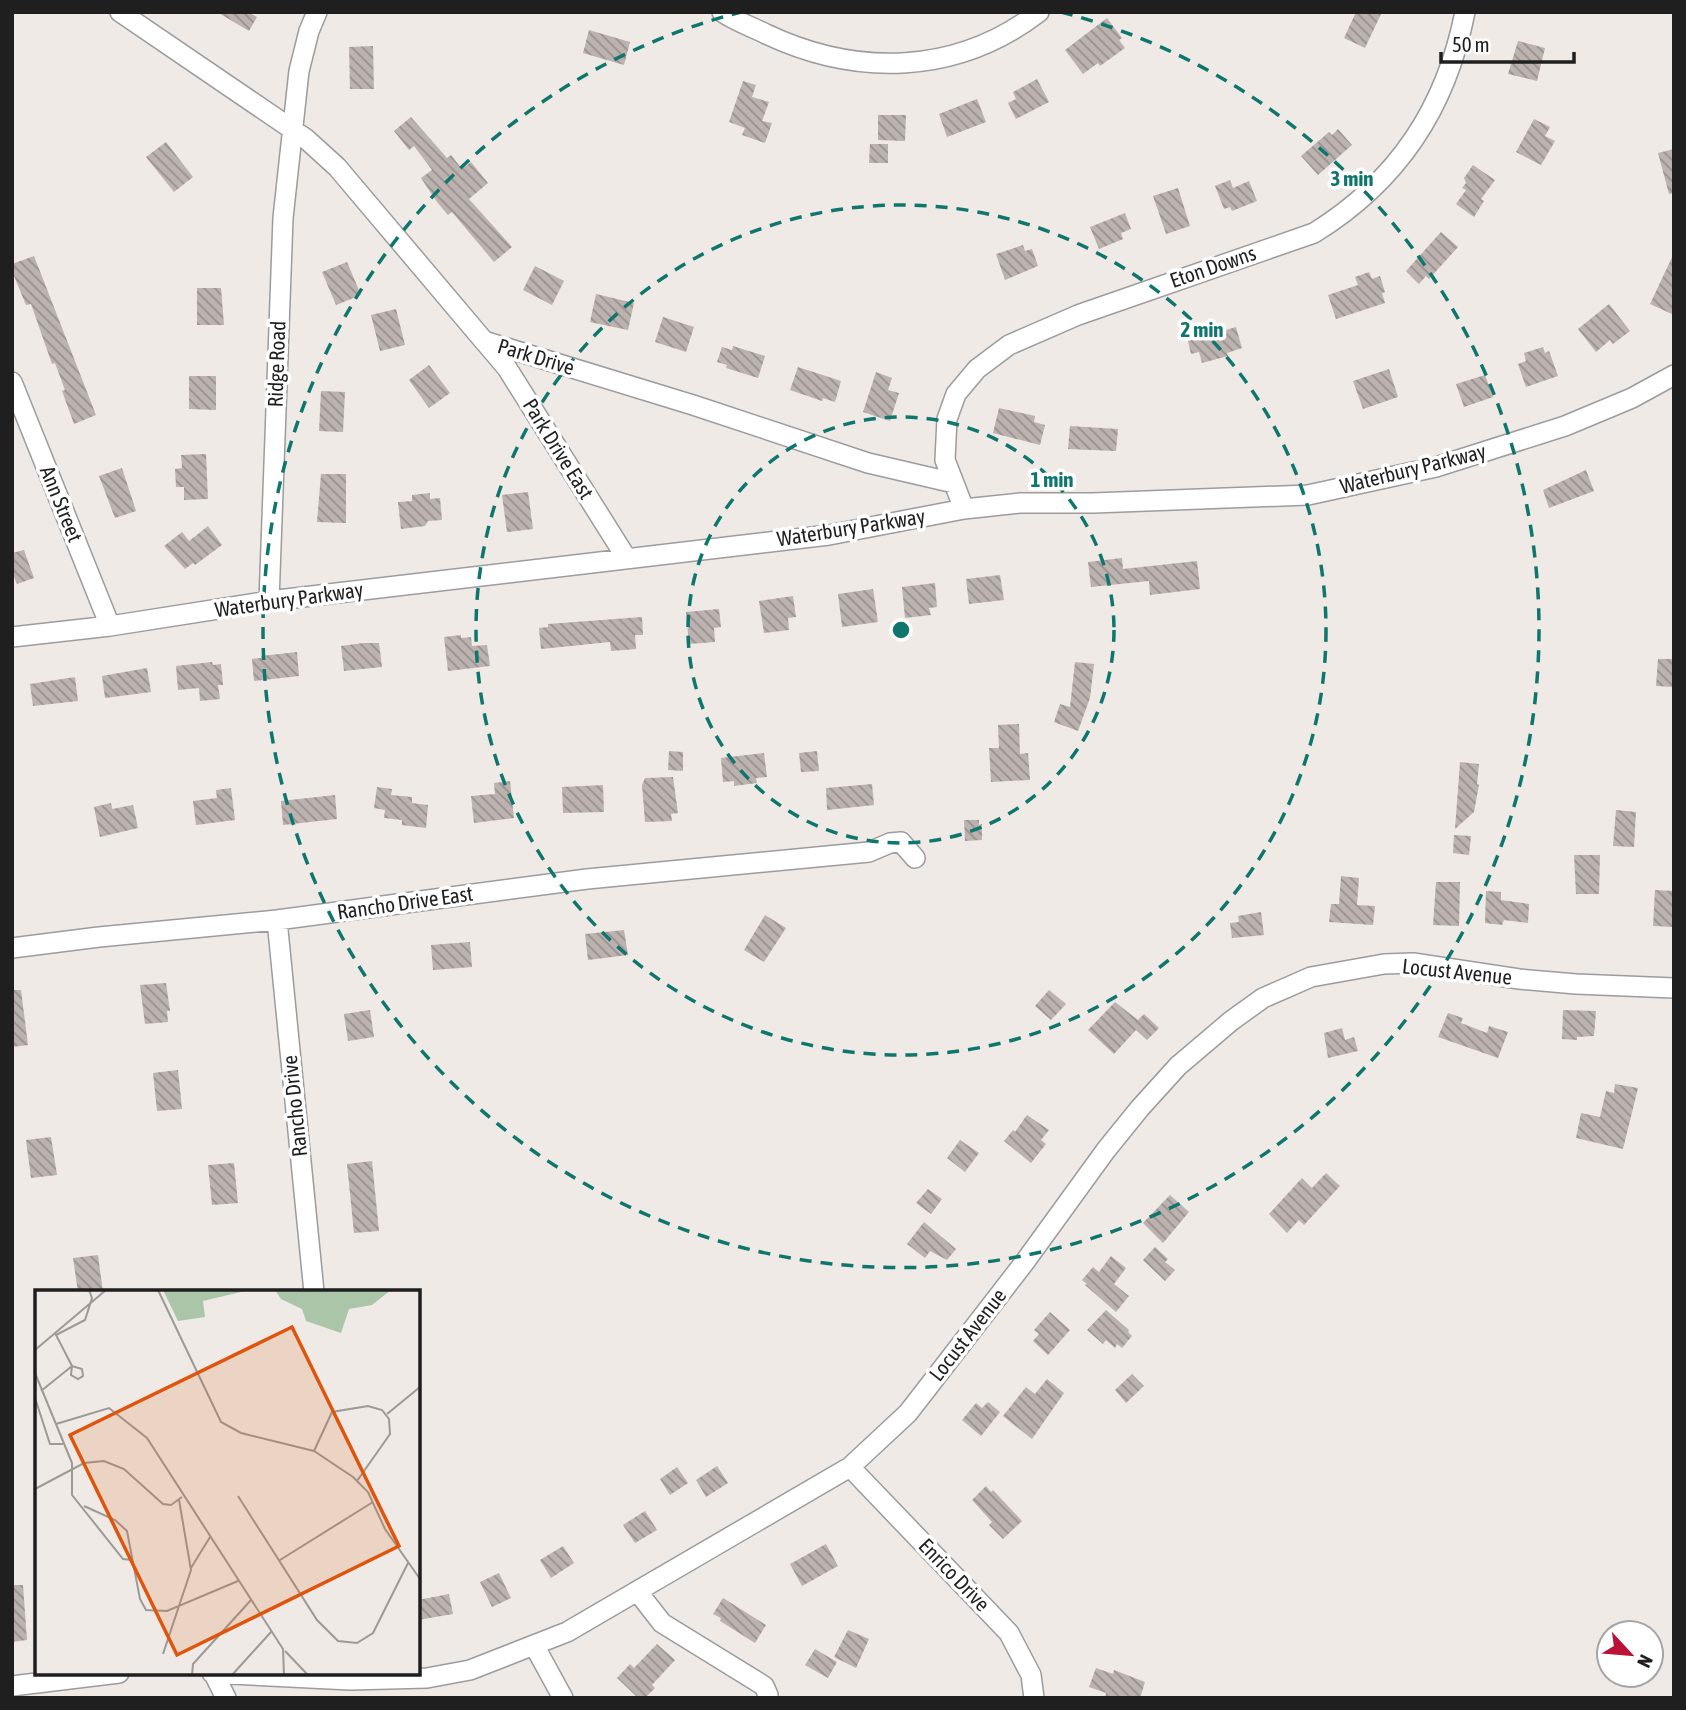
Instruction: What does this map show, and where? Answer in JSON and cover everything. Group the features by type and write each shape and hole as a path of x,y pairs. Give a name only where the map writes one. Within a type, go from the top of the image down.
{"street":[{"name":"Park Drive","path":"120,12 292,128 337,167 484,341 693,405 868,463 954,483"},
{"name":"Ridge Road","path":"269,601 283,218 299,72 309,31 317,12"},
{"path":"723,12 789,45 837,58 884,64 921,63 955,57 977,49 1023,25 1039,12"},
{"name":"Eton Downs","path":"954,483 945,460 947,419 956,394 977,369 1009,345 1078,315 1314,233 1342,216 1384,177 1421,132 1442,90 1460,39 1465,12"},
{"name":"Park Drive East","path":"484,341 507,368 627,559"},
{"name":"Waterbury Parkway","path":"12,637 110,626 269,601 829,535 964,509 1020,503 1308,495 1436,467 1552,430 1632,398 1674,375"},
{"name":"Ann Street","path":"12,382 110,626"},
{"path":"954,483 964,509"},
{"name":"Rancho Drive East","path":"12,948 277,920 587,879 869,852 890,843 901,842 915,858"},
{"name":"Rancho Drive","path":"277,920 314,1290"},
{"name":"Locust Avenue","path":"259,1675 427,1678 471,1670 567,1632 850,1467 908,1413 1140,1108 1178,1066 1231,1021 1264,998 1311,976 1384,964 1413,963 1565,983 1674,988"},
{"name":"Enrico Drive","path":"850,1467 1009,1633 1031,1675 1034,1698"},
{"path":"637,1591 662,1623 764,1686 767,1698"},
{"path":"534,1645 563,1698"},
{"path":"12,1686 103,1675"},
{"path":"214,1675 226,1698"}],"building":[{"path":"217,12 248,12 257,17 249,31"},
{"path":"1356,12 1382,12 1365,48 1344,38"},
{"path":"1107,18 1122,38 1119,40 1125,48 1100,66 1098,63 1083,74 1065,50"},
{"path":"589,30 630,42 624,65 583,53"},
{"path":"1518,41 1545,48 1537,81 1508,74"},
{"path":"373,46 374,89 350,89 349,47"},
{"path":"1037,79 1049,102 1016,119 1008,103 1016,99 1013,92"},
{"path":"743,81 756,85 752,97 769,102 762,121 772,123 765,143 742,135 745,128 729,122"},
{"path":"977,99 986,122 947,137 939,114"},
{"path":"878,115 906,115 905,141 878,140"},
{"path":"411,117 447,158 451,155 462,169 471,162 488,183 469,199 512,247 494,262 452,212 448,215 437,202 421,178 432,170 414,146 409,150 394,131"},
{"path":"1534,119 1550,127 1545,136 1555,141 1541,165 1516,152"},
{"path":"1338,129 1352,145 1318,175 1301,156 1329,132 1332,135"},
{"path":"166,142 193,177 174,192 146,157"},
{"path":"870,144 888,144 888,163 869,163"},
{"path":"1674,149 1674,193 1669,194 1658,153"},
{"path":"1473,165 1495,180 1481,199 1484,201 1474,217 1456,204 1466,190 1462,188 1466,183 1464,178"},
{"path":"1230,180 1233,188 1249,181 1257,201 1232,211 1230,207 1224,209 1215,186"},
{"path":"1178,188 1190,226 1166,234 1153,196"},
{"path":"1125,213 1131,229 1121,233 1123,239 1099,249 1090,227"},
{"path":"1441,232 1458,247 1429,279 1426,276 1419,284 1406,271"},
{"path":"1023,245 1025,251 1032,249 1038,266 1005,280 996,254"},
{"path":"1674,253 1674,315 1650,304"},
{"path":"34,256 96,415 74,424 55,363 52,364 31,304 26,305 12,271 12,264"},
{"path":"347,262 361,295 336,305 322,272"},
{"path":"535,266 564,281 552,305 523,290"},
{"path":"1369,272 1372,279 1380,276 1385,303 1336,319 1328,295 1358,285 1355,277"},
{"path":"197,288 221,288 224,325 197,325"},
{"path":"596,294 634,303 628,330 590,322"},
{"path":"1609,304 1630,331 1613,344 1610,340 1596,352 1578,329"},
{"path":"396,309 405,345 380,351 371,315"},
{"path":"663,317 694,327 686,352 655,342"},
{"path":"1236,327 1242,348 1227,353 1228,356 1202,363 1199,352 1191,354 1188,341 1195,339 1194,336"},
{"path":"733,346 765,356 758,378 726,368 727,365 717,362 722,347 732,350"},
{"path":"1543,347 1545,353 1549,351 1558,376 1526,387 1518,364 1526,361 1524,353"},
{"path":"429,365 450,393 429,408 409,380"},
{"path":"798,367 841,381 835,402 823,398 822,401 790,390"},
{"path":"1389,369 1398,397 1363,409 1353,381"},
{"path":"876,372 892,378 888,390 899,393 890,421 863,412"},
{"path":"1485,375 1493,397 1464,407 1456,384"},
{"path":"189,376 216,376 216,410 189,409"},
{"path":"321,391 345,392 343,432 319,431"},
{"path":"999,408 1035,416 1034,422 1045,425 1040,445 993,433"},
{"path":"1070,426 1118,429 1116,451 1068,449"},
{"path":"206,454 208,499 184,500 184,487 176,487 175,469 182,468 181,455"},
{"path":"122,468 136,511 115,518 99,476"},
{"path":"1586,470 1594,491 1549,508 1543,490"},
{"path":"321,474 346,474 346,523 317,522"},
{"path":"528,492 533,529 507,532 502,495"},
{"path":"430,493 430,499 440,498 442,520 428,521 425,526 401,529 398,502 412,501 412,495"},
{"path":"208,526 222,545 185,569 164,546 182,532 189,541"},
{"path":"24,550 34,578 17,584 12,572 12,553"},
{"path":"1122,558 1123,569 1197,561 1200,589 1150,595 1149,581 1091,587 1088,562"},
{"path":"1000,575 1004,600 969,604 966,579"},
{"path":"935,583 937,607 929,608 931,615 905,618 902,587"},
{"path":"873,589 878,622 842,627 838,594"},
{"path":"793,596 796,617 788,618 789,630 764,633 759,601"},
{"path":"719,609 721,627 714,628 715,642 689,644 686,612"},
{"path":"642,617 643,635 635,635 636,649 611,651 610,642 541,649 539,628 548,627 548,624"},
{"path":"461,635 461,638 471,637 472,646 487,645 490,666 448,671 444,637"},
{"path":"379,643 382,667 344,671 341,646"},
{"path":"297,652 299,676 254,681 252,659"},
{"path":"1658,659 1674,659 1674,687 1656,686"},
{"path":"212,662 213,665 221,664 223,685 218,685 220,699 200,701 199,688 178,690 176,666"},
{"path":"1075,662 1094,664 1090,698 1078,731 1054,722 1060,704 1070,707"},
{"path":"147,668 151,692 105,698 102,676"},
{"path":"75,677 78,701 33,706 30,684"},
{"path":"1019,724 1020,754 1028,753 1030,780 991,782 989,748 999,748 998,725"},
{"path":"669,751 683,752 683,771 668,770"},
{"path":"817,751 819,771 801,772 799,753"},
{"path":"764,753 767,777 756,778 757,783 734,786 734,781 723,782 721,758"},
{"path":"1460,762 1479,764 1479,785 1474,812 1455,829"},
{"path":"673,777 678,813 671,814 672,821 645,822 642,785 645,778"},
{"path":"510,781 514,818 474,823 471,796 495,794 494,783"},
{"path":"872,784 874,805 827,810 826,788"},
{"path":"603,785 604,812 563,813 562,787"},
{"path":"377,787 392,789 391,795 412,797 412,803 428,805 426,828 402,825 402,820 384,818 385,810 374,808"},
{"path":"231,788 235,820 196,825 193,801 217,798 216,790"},
{"path":"335,795 337,819 283,825 281,801"},
{"path":"111,803 112,809 133,805 138,828 100,837 94,807"},
{"path":"1616,810 1636,812 1634,847 1613,846"},
{"path":"964,820 979,820 979,825 982,824 982,840 965,841"},
{"path":"1454,835 1471,836 1469,855 1453,853"},
{"path":"1574,855 1600,855 1599,894 1576,894"},
{"path":"1341,876 1359,878 1357,905 1375,906 1373,925 1329,922 1331,904 1339,904"},
{"path":"1436,882 1460,882 1459,926 1433,925"},
{"path":"1655,890 1674,891 1674,927 1653,926"},
{"path":"1486,891 1501,892 1501,900 1529,904 1528,923 1504,920 1502,925 1485,923"},
{"path":"1261,912 1264,935 1232,938 1230,923 1239,922 1238,916"},
{"path":"765,915 786,928 764,962 744,950"},
{"path":"624,930 628,955 588,960 585,934"},
{"path":"470,942 472,967 433,970 431,945"},
{"path":"166,983 170,1011 167,1011 168,1022 145,1024 140,985"},
{"path":"12,990 21,990 28,1045 12,1047"},
{"path":"1049,990 1066,1004 1051,1020 1035,1006"},
{"path":"1115,1002 1138,1020 1144,1014 1159,1028 1147,1040 1136,1030 1114,1054 1088,1030"},
{"path":"370,1010 374,1037 348,1041 344,1014"},
{"path":"1563,1010 1596,1011 1594,1036 1577,1037 1577,1040 1562,1039"},
{"path":"1448,1013 1463,1018 1461,1023 1487,1033 1489,1026 1508,1032 1498,1058 1438,1037"},
{"path":"1342,1028 1345,1040 1354,1037 1358,1051 1328,1058 1324,1033"},
{"path":"178,1070 182,1109 157,1111 153,1073"},
{"path":"1615,1084 1638,1088 1623,1149 1576,1138 1581,1113 1600,1117 1606,1091 1614,1093"},
{"path":"1027,1115 1049,1130 1041,1140 1046,1144 1031,1163 1004,1141 1013,1130 1015,1132"},
{"path":"51,1137 57,1175 31,1178 26,1140"},
{"path":"960,1140 979,1153 965,1172 947,1158"},
{"path":"372,1161 379,1231 354,1233 347,1164"},
{"path":"234,1163 238,1203 212,1205 208,1165"},
{"path":"1326,1173 1340,1186 1304,1225 1299,1220 1287,1233 1269,1214 1302,1178 1312,1188"},
{"path":"928,1189 942,1199 931,1214 916,1203"},
{"path":"1170,1195 1189,1212 1163,1243 1143,1223"},
{"path":"924,1222 956,1249 947,1260 930,1251 925,1258 907,1244"},
{"path":"1155,1247 1168,1259 1165,1262 1175,1270 1165,1281 1143,1260"},
{"path":"98,1255 103,1290 78,1290 73,1258"},
{"path":"1111,1256 1126,1268 1114,1284 1129,1296 1116,1312 1082,1280 1093,1267 1099,1272"},
{"path":"1106,1310 1129,1330 1132,1336 1122,1348 1117,1344 1115,1348 1106,1340 1103,1344 1087,1330"},
{"path":"1050,1312 1070,1330 1048,1355 1033,1341 1039,1334 1034,1330"},
{"path":"1132,1374 1144,1386 1126,1403 1115,1390"},
{"path":"1047,1379 1064,1393 1032,1439 1003,1416 1026,1387 1035,1394"},
{"path":"988,1402 1000,1412 981,1436 962,1420 976,1403 982,1408"},
{"path":"717,1466 728,1483 706,1497 696,1480"},
{"path":"677,1467 688,1483 670,1495 660,1479"},
{"path":"986,1486 1022,1521 1003,1539 989,1525 992,1522 972,1500"},
{"path":"645,1511 657,1530 635,1543 623,1525"},
{"path":"826,1544 838,1566 802,1586 790,1564"},
{"path":"563,1546 574,1563 551,1578 540,1560"},
{"path":"499,1573 511,1598 492,1607 480,1582"},
{"path":"12,1585 23,1585 27,1640 12,1642"},
{"path":"449,1594 453,1614 420,1620 420,1600"},
{"path":"723,1598 766,1625 755,1643 713,1614"},
{"path":"848,1630 869,1639 856,1668 834,1657"},
{"path":"657,1644 675,1660 652,1685 655,1688 645,1698 638,1698 617,1678 630,1664 634,1668"},
{"path":"815,1649 837,1662 828,1678 805,1665"},
{"path":"1096,1668 1113,1674 1114,1670 1145,1682 1140,1698 1105,1698 1106,1693 1089,1687"}]}
